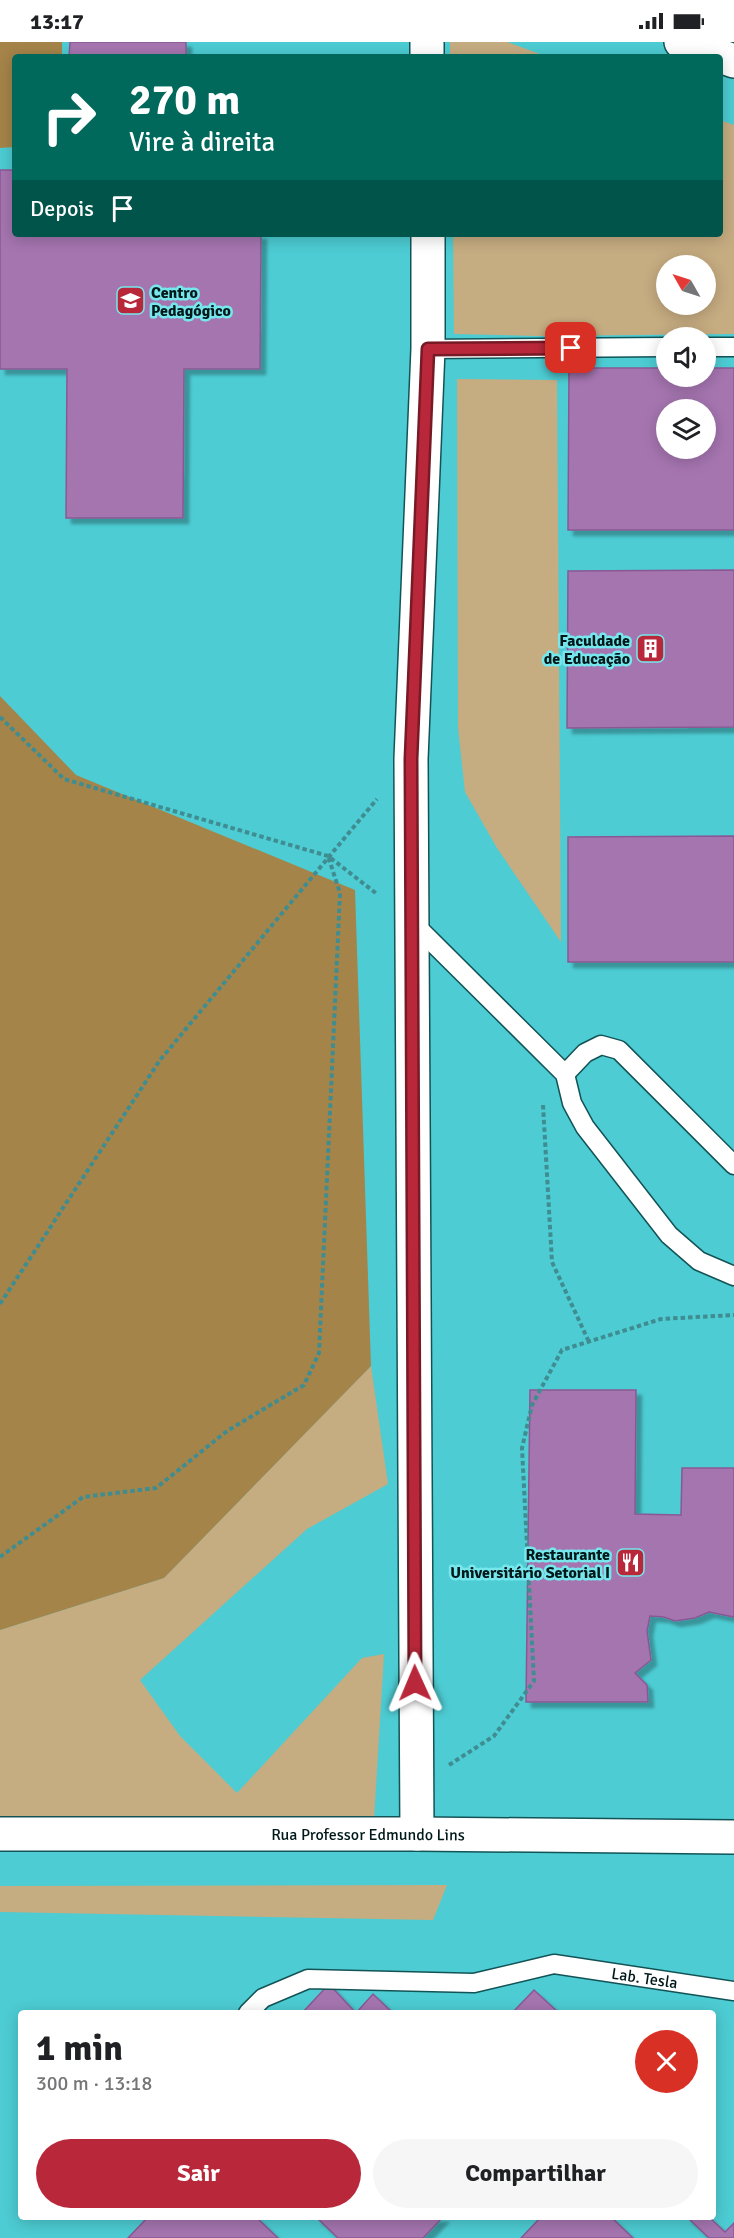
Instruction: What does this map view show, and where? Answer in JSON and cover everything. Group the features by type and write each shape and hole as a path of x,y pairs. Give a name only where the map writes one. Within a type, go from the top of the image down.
{"street":[{"path":"681,42 714,54"},
{"path":"417,1834 411,759 428,349 428,237"},
{"name":"Rua Professor Edmundo Lins","path":"0,1834 734,1837"}],"lane":[{"path":"428,349 656,347"},
{"path":"716,347 734,347"},
{"path":"411,920 565,1074 572,1103 585,1127 669,1235 699,1261 734,1276"},
{"path":"565,1074 585,1053 601,1045 620,1050 734,1165"},
{"name":"Lab. Tesla","path":"251,2010 263,1998 308,1979 474,1983 554,1964 734,1991"}],"path":[{"path":"0,717 64,778 328,856 411,920"},
{"path":"0,1304 160,1060 411,759"},
{"path":"0,1557 83,1497 156,1488 227,1431 304,1385 319,1353 340,893 328,856"},
{"path":"540,1050 552,1262 589,1342"},
{"path":"417,1779 452,1763 494,1736 534,1681 522,1448 532,1405 562,1350 661,1319 734,1315"}],"shaded area":[{"path":"0,42 734,42 734,2238 0,2238"},
{"path":"0,42 62,42 62,54 12,54 12,147 0,148"},
{"path":"450,42 507,42 540,54 450,54"},
{"path":"723,121 734,125 734,334 716,334 716,327 656,327 656,335 454,334 453,237 723,237"},
{"path":"457,379 557,380 561,942 497,848 465,792 458,728"},
{"path":"0,696 76,775 355,890 371,1366 164,1578 0,1630"},
{"path":"371,1366 388,1484 307,1529 140,1680 180,1736 237,1793 362,1658 384,1654 374,1820 0,1822 0,1630 164,1578"},
{"path":"447,1885 433,1920 0,1912 0,1886"}],"building":[{"path":"70,42 186,42 186,54 69,54"},
{"name":"Centro Pedagógico","path":"0,170 12,170 12,237 261,237 260,369 184,369 183,518 66,518 67,369 0,369"},
{"path":"569,368 656,368 656,387 716,387 716,368 734,368 734,530 568,530"},
{"name":"Faculdade de Educação","path":"734,570 734,727 567,728 568,571"},
{"path":"734,836 734,962 568,962 568,837"},
{"name":"Restaurante Universitário Setorial I","path":"530,1390 636,1390 635,1514 681,1515 682,1468 734,1468 734,1617 709,1612 695,1618 675,1621 650,1616 647,1631 651,1660 635,1673 647,1685 648,1702 526,1702"},
{"path":"329,1984 353,2010 305,2010"},
{"path":"534,1990 556,2010 515,2010"},
{"path":"373,1994 390,2010 359,2010"},
{"path":"145,2220 259,2220 278,2238 128,2238"},
{"path":"319,2220 440,2220 423,2238 338,2238"},
{"path":"538,2220 614,2220 633,2238 521,2238"},
{"path":"690,2220 712,2220 725,2232 734,2223 734,2238 709,2238"}],"place":[{"name":"Centro Pedagógico","path":"130,301"},
{"name":"Faculdade de Educação","path":"651,649"},
{"name":"Restaurante Universitário Setorial I","path":"631,1563"}],"route":[{"path":"415,1683 411,759 428,349 571,348"}]}
